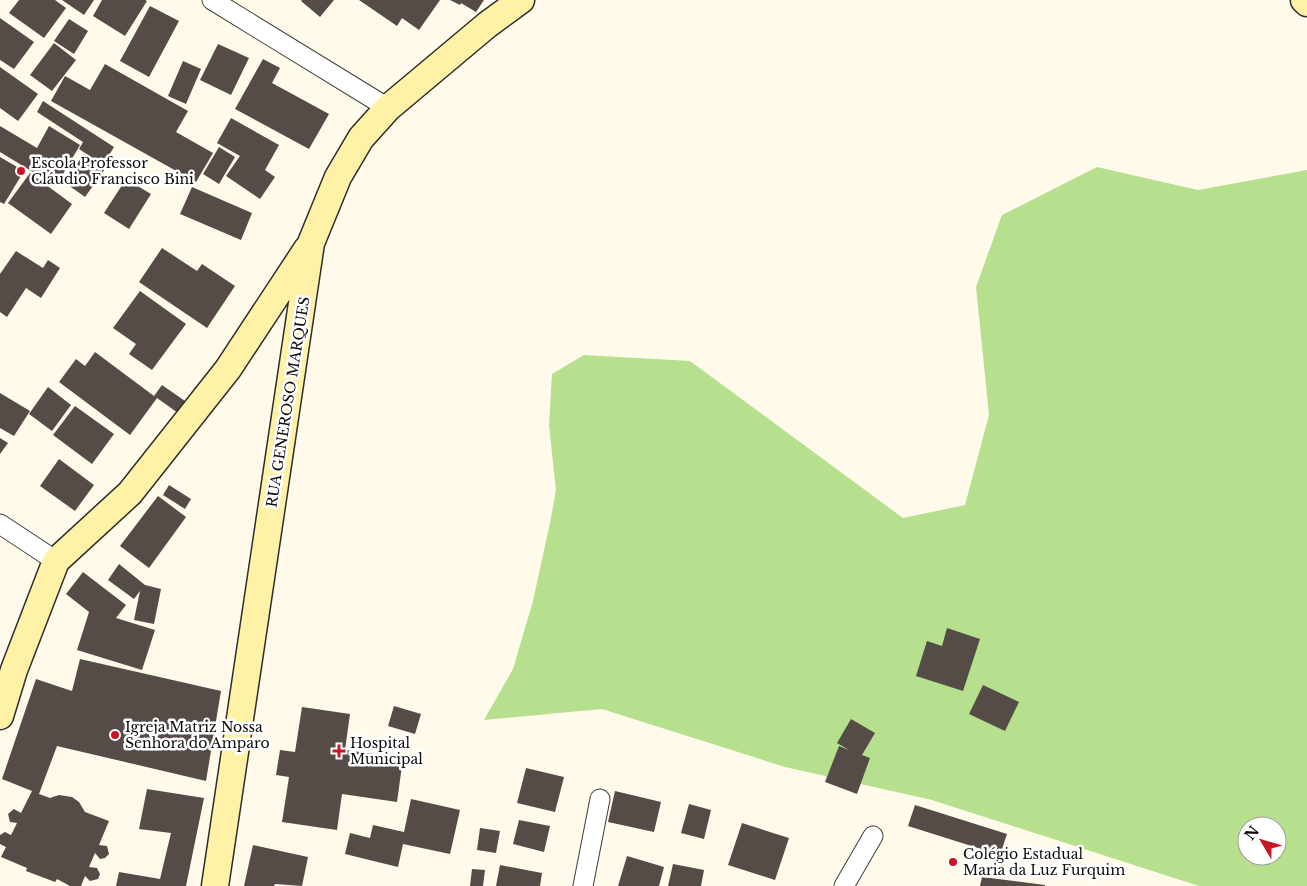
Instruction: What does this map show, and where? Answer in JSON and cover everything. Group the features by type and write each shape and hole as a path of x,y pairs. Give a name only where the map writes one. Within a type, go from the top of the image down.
{"street":[{"path":"212,0 388,108"},
{"name":"RUA GENEROSO MARQUES","path":"216,886 311,243 338,177 360,138 388,108 487,24 521,0"},
{"path":"1304,0 1307,3"},
{"path":"0,716 14,670 56,561 136,485 228,370 311,243"},
{"path":"0,524 56,561"},
{"path":"583,886 600,799"},
{"path":"844,886 873,836"}],"green space":[{"path":"1097,167 1198,190 1307,170 1307,886 1199,886 932,800 785,767 602,709 484,720 513,669 533,601 550,523 556,490 549,425 552,374 584,355 690,361 903,518 965,505 989,415 976,287 1002,215"}],"building":[{"path":"19,0 55,0 66,8 44,38 9,13"},
{"path":"62,0 94,0 84,15"},
{"path":"102,0 147,1 125,36 93,16"},
{"path":"302,0 334,0 320,17"},
{"path":"359,0 440,0 419,30 402,18 397,26"},
{"path":"450,0 484,0 476,12 461,3 460,5"},
{"path":"150,6 179,21 149,77 120,61"},
{"path":"0,18 34,42 14,69 0,60"},
{"path":"69,19 88,31 74,54 54,41"},
{"path":"54,43 76,60 52,91 30,75"},
{"path":"218,44 249,58 231,95 200,80"},
{"path":"263,59 280,68 272,83 329,114 309,149 235,109"},
{"path":"183,61 201,69 186,104 168,96"},
{"path":"105,64 188,111 176,132 213,153 196,182 51,101 65,76 90,90"},
{"path":"0,67 38,94 18,121 0,108"},
{"path":"43,101 114,147 103,165 79,149 83,142 37,112"},
{"path":"231,118 279,145 265,170 275,177 260,199 226,176 240,156 217,143"},
{"path":"0,126 37,148 49,126 80,145 56,186 0,152"},
{"path":"219,147 235,157 219,184 203,174"},
{"path":"84,154 105,169 85,197 64,182"},
{"path":"0,157 24,171 4,204 0,202"},
{"path":"30,173 72,204 51,234 8,203"},
{"path":"126,179 151,194 129,229 104,213"},
{"path":"192,187 252,213 241,240 180,214"},
{"path":"162,248 197,271 202,264 235,286 207,328 139,282"},
{"path":"16,251 43,268 48,260 60,268 41,298 26,288 7,317 0,312 0,274"},
{"path":"140,291 186,324 152,370 129,354 136,344 113,328"},
{"path":"95,352 154,396 162,385 185,401 178,413 157,398 130,435 59,382 76,359 85,366"},
{"path":"48,387 71,405 52,431 29,414"},
{"path":"0,393 30,411 14,436 0,428"},
{"path":"75,406 114,434 92,464 53,435"},
{"path":"0,438 8,443 0,454"},
{"path":"59,459 94,485 75,511 40,486"},
{"path":"169,485 191,499 185,509 163,495"},
{"path":"158,496 186,517 149,568 120,546"},
{"path":"119,564 145,585 161,589 154,624 134,620 140,591 134,599 108,580"},
{"path":"83,572 126,605 116,618 155,630 142,670 77,650 89,612 66,594"},
{"path":"947,628 980,639 963,691 916,676 927,641 942,646"},
{"name":"Igreja Matriz Nossa Senhora do Amparo","path":"80,659 221,691 206,781 57,746 39,794 50,798 59,795 72,797 79,802 85,812 109,821 99,845 107,846 109,854 105,858 100,859 95,853 89,867 97,868 100,874 98,879 90,881 85,876 81,886 70,886 57,879 55,882 26,871 27,868 1,857 6,847 0,844 0,835 5,832 11,835 17,823 10,822 8,814 14,809 21,813 32,791 2,779 36,679 72,691"},
{"path":"983,685 1019,702 1005,731 969,714"},
{"path":"394,706 421,714 415,734 388,726"},
{"path":"302,707 350,714 345,750 403,758 397,802 342,794 337,830 282,822 289,777 276,775 280,750 295,752"},
{"path":"851,719 875,733 862,755 870,758 857,794 825,782 839,746 849,750 837,743"},
{"path":"526,768 564,777 555,812 517,803"},
{"path":"147,789 204,798 186,886 116,886 119,872 160,879 171,833 139,829"},
{"path":"615,791 661,802 654,832 608,822"},
{"path":"411,799 460,810 450,854 403,844 398,867 345,854 350,833 370,838 373,825 404,832"},
{"path":"689,804 711,810 704,839 681,833"},
{"path":"915,805 1007,834 1000,855 908,826"},
{"path":"519,820 550,826 544,852 513,844"},
{"path":"742,823 789,838 775,880 728,865"},
{"path":"480,828 500,831 496,853 477,850"},
{"path":"253,845 308,857 302,886 275,884 274,886 244,886"},
{"path":"627,856 664,867 659,886 618,886"},
{"path":"673,864 704,870 701,886 668,886"},
{"path":"500,865 542,873 540,886 496,886"},
{"path":"472,869 485,870 483,886 470,886"},
{"path":"982,877 1045,885 1045,886 980,886"}],"place":[{"name":"Escola Professor Cláudio Francisco Bini","path":"21,171"},
{"name":"Igreja Matriz Nossa Senhora do Amparo","path":"115,735"},
{"name":"Hospital Municipal","path":"339,751"},
{"name":"Colégio Estadual Maria da Luz Furquim","path":"953,862"}]}
